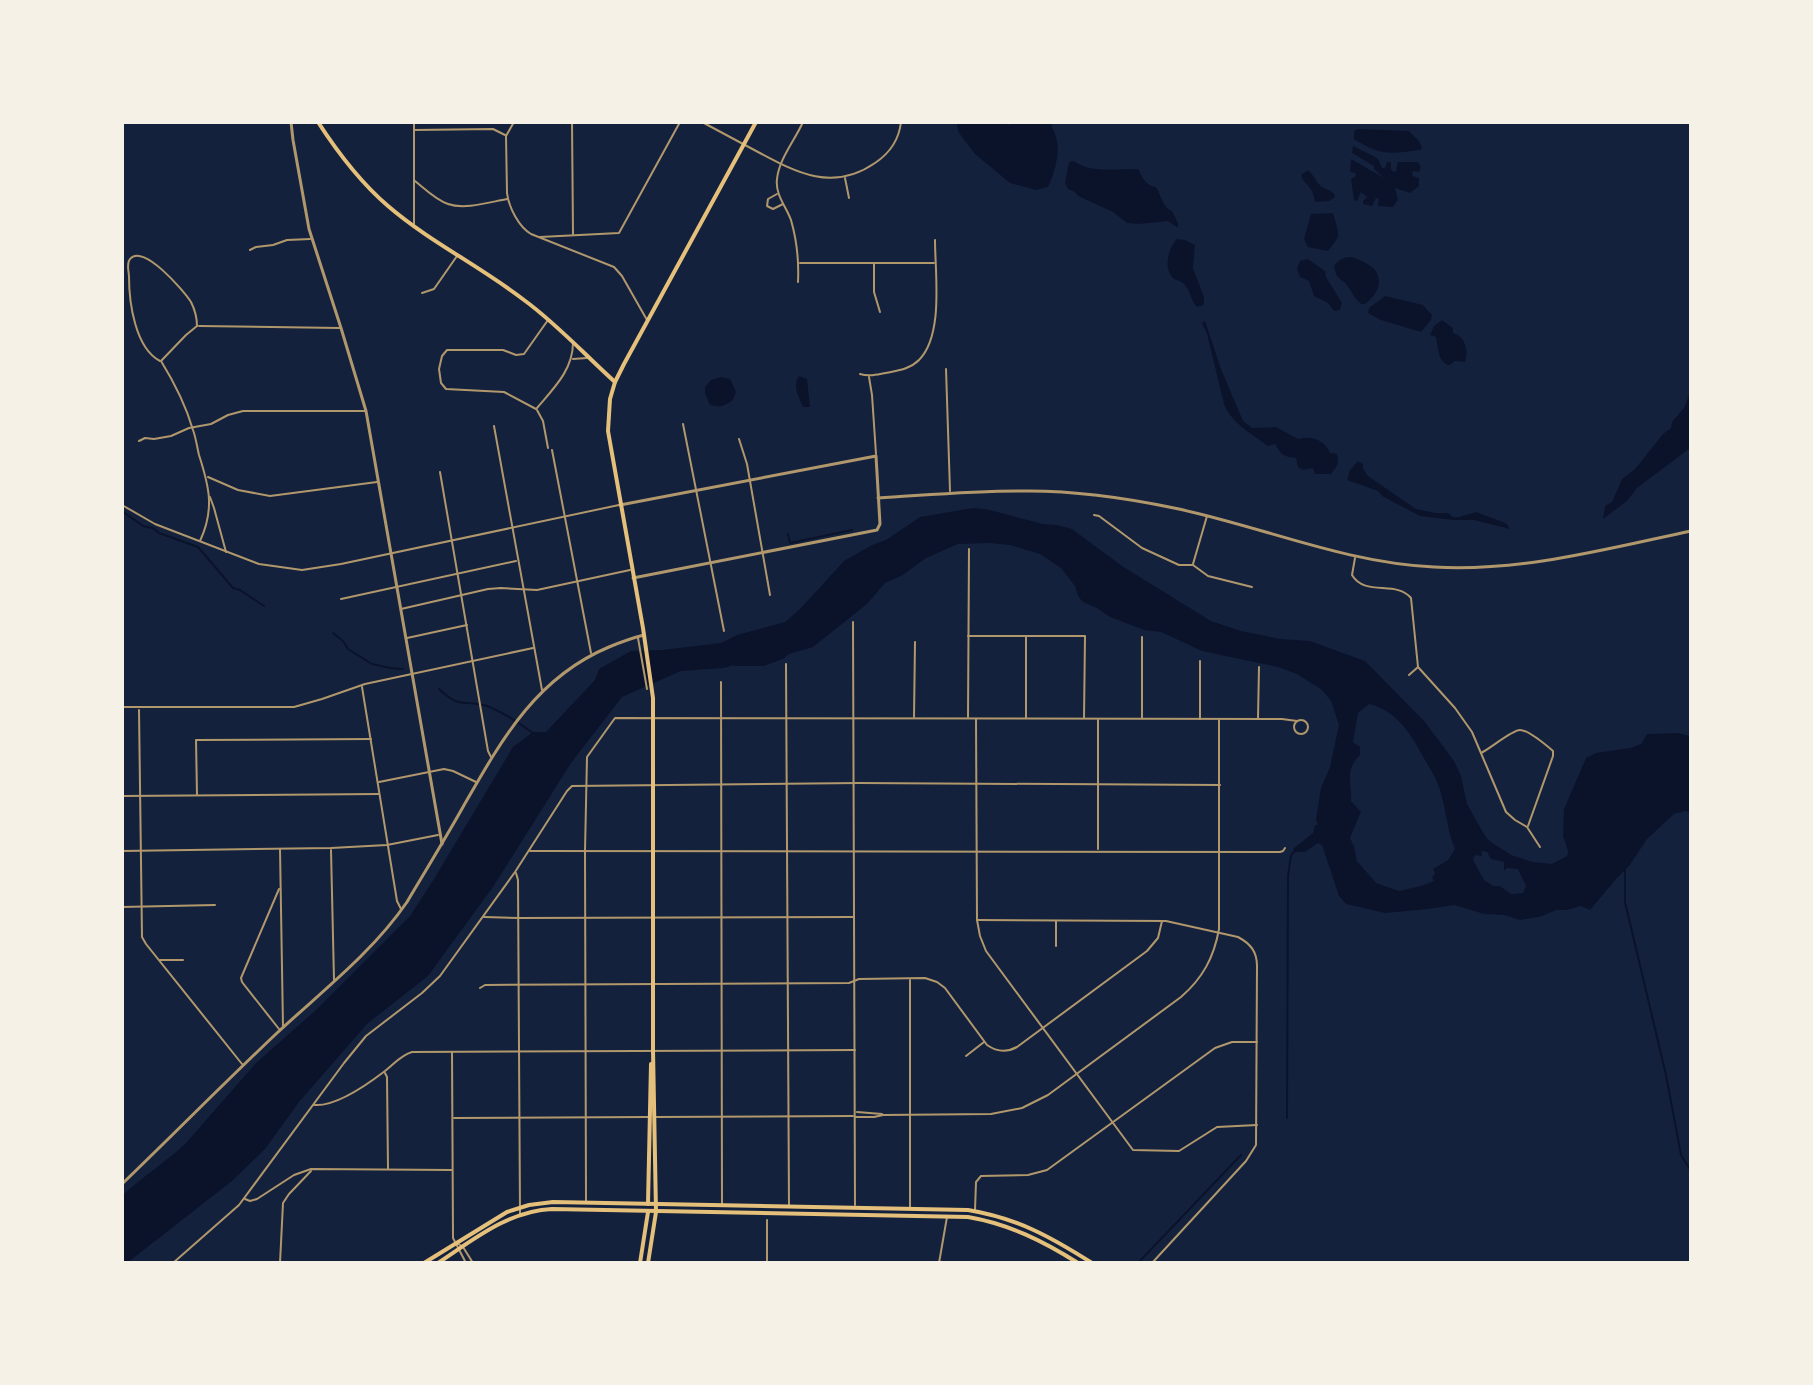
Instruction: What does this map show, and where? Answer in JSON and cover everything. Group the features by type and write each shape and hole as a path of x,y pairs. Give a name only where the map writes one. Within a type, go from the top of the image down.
{"main road":[{"path":"318,122 351,169 380,199 519,296 615,382"},
{"path":"640,1263 648,1212 652,1117 653,717 608,431 609,405 615,382 756,122"},
{"path":"648,1263 656,1212 652,1117"},
{"path":"424,1263 498,1217 520,1207 553,1202 586,1202 975,1211 1031,1227 1092,1263"},
{"path":"438,1263 500,1223 520,1214 552,1209 947,1216 983,1220 1013,1228 1078,1263"}],"street":[{"path":"291,122 312,238 366,411 442,844"},
{"path":"414,122 414,225"},
{"path":"514,122 506,136 507,199 523,228 528,233 614,267 647,321"},
{"path":"572,122 573,235"},
{"path":"538,237 619,233 680,122"},
{"path":"702,122 782,164 814,176 845,177 862,171 885,156 896,140 901,122"},
{"path":"798,282 799,263 791,220 778,193 777,180 803,122"},
{"path":"414,130 492,128 506,136"},
{"path":"845,177 849,198"},
{"path":"414,180 450,205 507,199"},
{"path":"778,193 768,198 767,205 773,209 783,204"},
{"path":"250,250 287,240 312,238"},
{"path":"860,374 869,376 904,369 915,364 926,351 936,317 935,240"},
{"path":"422,293 434,289 458,255"},
{"path":"197,326 196,312 190,300 160,268 144,257 132,257 128,265 129,292 137,327 150,354 161,361 171,378 193,429 207,477 208,519 199,542"},
{"path":"799,263 935,263"},
{"path":"874,263 874,292 880,312"},
{"path":"548,319 524,354 516,355 503,350 451,349 443,354 439,365 441,383 446,389 504,392 536,409 543,421 592,655"},
{"path":"161,361 197,326 341,328"},
{"path":"536,409 572,359 573,343"},
{"path":"572,359 589,358"},
{"path":"946,369 950,492"},
{"path":"633,578 878,529 869,376"},
{"path":"139,441 163,438 248,411 366,411"},
{"path":"683,424 724,631"},
{"path":"494,426 542,691"},
{"path":"739,439 770,595"},
{"path":"122,505 148,521 226,552 265,566 302,570 876,456"},
{"path":"440,472 488,753 492,757"},
{"path":"207,477 238,490 270,496 378,482"},
{"path":"878,498 950,492 1083,493 1207,515 1355,557 1434,567 1473,568 1553,560 1691,531"},
{"path":"209,496 226,552"},
{"path":"1094,515 1142,548 1179,565 1193,565 1206,575 1252,587"},
{"path":"1193,565 1207,515"},
{"path":"968,718 969,549"},
{"path":"1355,557 1352,575 1357,582 1369,587 1403,591 1411,598 1418,667 1458,711 1472,732 1506,812 1527,827 1540,847"},
{"path":"341,599 518,560"},
{"path":"401,609 498,588 541,589 632,570"},
{"path":"853,622 855,1207"},
{"path":"406,639 467,625"},
{"path":"1026,635 1026,718"},
{"path":"122,1184 366,950 401,910 513,724 542,691 566,670 592,655 641,636"},
{"path":"968,636 1085,636 1084,718"},
{"path":"1142,637 1142,718"},
{"path":"914,718 915,642"},
{"path":"122,707 294,707 362,685 533,648"},
{"path":"1200,661 1200,719"},
{"path":"786,664 789,1206"},
{"path":"1258,719 1259,667"},
{"path":"1409,675 1418,667"},
{"path":"721,682 722,1205"},
{"path":"362,685 397,904 401,910"},
{"path":"139,707 142,937 243,1065"},
{"path":"586,1202 586,785 588,753 616,718 1297,721"},
{"path":"976,718 977,920 984,947 1133,1150 1179,1151 1217,1127 1257,1125"},
{"path":"1098,718 1098,851"},
{"path":"452,1118 1009,1112 1034,1103 1191,988 1209,962 1219,932 1219,719"},
{"path":"1481,753 1520,730 1553,751 1527,827"},
{"path":"197,795 196,740 371,739"},
{"path":"378,783 449,769 478,782"},
{"path":"173,1263 244,1199 366,1036 438,978 515,872 567,791 574,786 1220,785"},
{"path":"122,796 379,794"},
{"path":"122,851 387,845 439,834"},
{"path":"280,848 281,1029"},
{"path":"331,848 334,981"},
{"path":"529,851 1281,852 1285,848"},
{"path":"515,872 518,879 520,1214"},
{"path":"280,888 241,978 281,1029"},
{"path":"122,907 215,905"},
{"path":"484,916 854,917"},
{"path":"977,920 1162,921 1240,938 1251,946 1256,955 1256,1143 1250,1157 1152,1263"},
{"path":"1056,920 1056,946"},
{"path":"480,988 485,985 788,984 849,983 859,979 931,979 943,986 985,1042 997,1050 1008,1051 1150,949 1158,938 1162,921"},
{"path":"159,960 183,960"},
{"path":"910,978 910,1208"},
{"path":"966,1056 985,1042"},
{"path":"975,1211 979,1178 1044,1171 1215,1048 1232,1042 1257,1042"},
{"path":"313,1105 321,1106 342,1099 410,1052 855,1050"},
{"path":"452,1051 453,1238 473,1263"},
{"path":"384,1072 387,1077 388,1169"},
{"path":"244,1199 256,1200 296,1173 313,1169 452,1170"},
{"path":"280,1263 283,1203 313,1169"},
{"path":"939,1263 947,1216"},
{"path":"767,1220 767,1263"},
{"path":"461,1249 466,1263"}],"water":[{"path":"956,122 1002,122 1009,125 1014,122 1051,122 1058,152 1048,187 1036,190 1010,183 975,154 959,133"},
{"path":"1354,131 1409,131 1422,148 1401,152 1378,151 1354,139"},
{"path":"1353,146 1377,158 1382,168 1391,162 1394,172 1398,162 1418,162 1421,167 1419,172 1412,173 1419,178 1419,186 1410,193 1395,188 1398,200 1393,207 1378,206 1379,199 1376,198 1372,206 1363,204 1367,197 1361,192 1357,201 1354,200 1351,179 1356,176 1350,172 1351,159 1384,178 1374,166 1352,153"},
{"path":"1069,162 1096,169 1138,169 1147,183 1156,187 1164,204 1172,211 1178,228 1168,221 1127,223 1113,212 1078,196 1065,183"},
{"path":"1308,170 1320,185 1335,195 1334,198 1315,202 1301,175"},
{"path":"1333,213 1337,239 1328,251 1308,247 1304,239 1311,214"},
{"path":"1177,239 1195,245 1193,268 1204,305 1197,307 1186,286 1169,273 1168,257"},
{"path":"1352,257 1370,265 1378,275 1378,289 1365,304 1357,300 1335,271 1334,266 1338,262"},
{"path":"1308,259 1325,271 1342,303 1340,310 1334,311 1328,303 1314,296 1309,281 1300,277 1297,269 1300,261"},
{"path":"1385,296 1423,305 1432,315 1431,320 1421,332 1368,313 1369,308"},
{"path":"1442,320 1463,341 1465,362 1455,361 1450,365 1443,362 1436,337 1430,335 1434,326"},
{"path":"1205,321 1243,421 1252,428 1276,427 1298,439 1321,442 1330,453 1337,454 1337,465 1331,474 1315,474 1313,468 1303,470 1298,467 1296,458 1283,454 1275,444 1268,446 1231,417 1224,404 1202,323"},
{"path":"799,376 807,379 810,407 803,407 798,395 796,384"},
{"path":"721,377 730,379 736,392 733,400 722,406 710,405 705,387 711,380"},
{"path":"1691,390 1689,449 1637,488 1627,501 1603,519 1605,506 1612,502 1622,479 1635,469 1671,428"},
{"path":"1358,461 1363,464 1368,476 1416,509 1448,513 1453,517 1476,512 1507,524 1510,529 1474,520 1420,516 1378,491 1347,480 1350,470"},
{"path":"973,508 986,509 1072,529 1122,566 1211,621 1280,639 1310,641 1365,661 1425,722 1454,761 1467,804 1485,836 1511,855 1552,864 1567,856 1563,836 1564,809 1586,758 1641,744 1647,734 1691,736 1691,812 1674,814 1647,839 1629,866 1590,910 1581,906 1520,920 1454,905 1385,913 1346,904 1339,896 1322,845 1318,843 1305,852 1295,852 1293,849 1318,825 1316,819 1321,788 1330,767 1339,725 1331,701 1322,690 1297,674 1278,667 1202,651 1161,632 1144,630 1110,617 1083,602 1061,568 1040,554 1010,545 958,544 926,558 903,575 885,583 867,604 813,647 764,666 733,665 681,671 622,697 571,763 493,887 428,976 367,1024 299,1102 265,1149 232,1181 127,1263 122,1263 122,1196 186,1143 256,1063 316,1010 410,916 513,747 533,732 546,732 595,680 599,669 631,651 721,643 737,635 785,622 844,561 886,540 920,517","holes":["1369,704 1396,718 1415,742 1437,782 1455,849 1448,860 1433,869 1434,881 1399,891 1376,883 1357,861 1350,838 1361,812 1351,801 1350,771 1360,755 1360,747 1353,742 1358,713","1482,851 1487,852 1491,859 1504,862 1504,871 1507,868 1518,869 1526,886 1523,893 1511,894 1484,880 1473,860 1475,855 1482,856"]}],"waterway":[{"path":"122,511 143,526 198,547 233,588 264,606"},
{"path":"788,534 790,543 852,530"},
{"path":"333,633 348,649 372,664 403,669"},
{"path":"439,689 458,702 493,708 533,733"},
{"path":"1287,1118 1288,876 1291,855 1296,850"},
{"path":"1625,869 1625,902 1666,1075 1681,1155 1691,1171"},
{"path":"1138,1263 1241,1155"}]}
